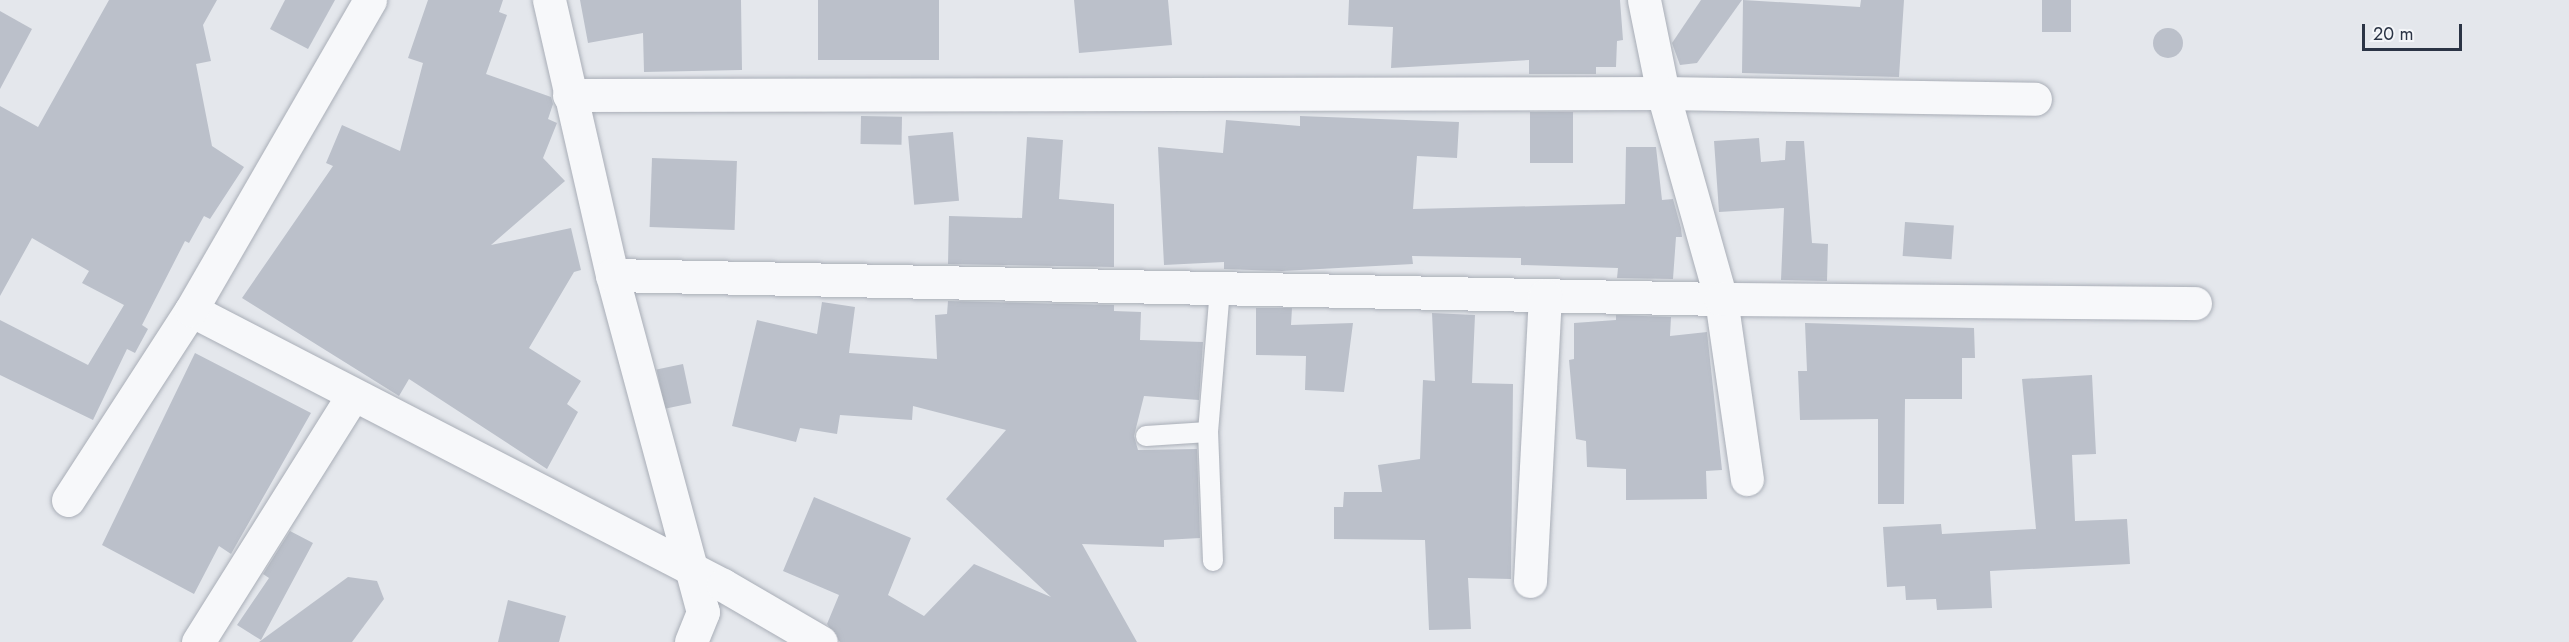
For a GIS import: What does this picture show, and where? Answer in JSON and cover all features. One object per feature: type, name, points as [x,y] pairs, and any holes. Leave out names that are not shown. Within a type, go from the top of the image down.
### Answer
[{"type":"street","points":[[68,500],[191,310],[370,0]]},
{"type":"street","points":[[549,0],[612,275],[703,612],[691,642]]},
{"type":"street","points":[[1644,0],[1662,93],[1721,299],[1747,479]]},
{"type":"street","points":[[569,95],[1662,93],[2035,99]]},
{"type":"street","points":[[612,275],[1721,299],[2195,303]]},
{"type":"street","points":[[1530,581],[1545,295]]},
{"type":"street","points":[[191,310],[691,569],[820,642]]},
{"type":"street","points":[[198,642],[353,394]]},
{"type":"lane","points":[[1213,561],[1208,432],[1220,288]]},
{"type":"lane","points":[[1146,436],[1208,432]]},
{"type":"building","points":[[109,0],[217,0],[203,25],[211,61],[196,64],[212,146],[244,167],[210,219],[204,216],[189,243],[185,241],[142,325],[148,329],[135,353],[127,349],[93,420],[0,375],[0,320],[88,365],[124,305],[82,283],[89,271],[32,238],[0,296],[0,106],[38,127]]},
{"type":"building","points":[[285,0],[335,0],[308,49],[270,29]]},
{"type":"building","points":[[428,0],[503,0],[499,12],[507,15],[486,74],[551,97],[553,104],[548,119],[557,123],[543,158],[565,181],[491,245],[571,228],[581,270],[574,272],[529,348],[581,381],[567,404],[578,412],[547,469],[409,379],[399,396],[242,298],[333,166],[326,163],[342,125],[400,151],[423,63],[408,58]]},
{"type":"building","points":[[580,0],[741,0],[742,70],[644,72],[643,33],[588,43]]},
{"type":"building","points":[[818,0],[939,0],[939,60],[818,60]]},
{"type":"building","points":[[1074,0],[1168,0],[1172,45],[1079,53]]},
{"type":"building","points":[[1349,0],[1620,0],[1623,40],[1617,41],[1616,67],[1596,67],[1596,74],[1529,74],[1529,60],[1391,68],[1393,27],[1348,25]]},
{"type":"building","points":[[1701,0],[1742,0],[1697,63],[1680,65],[1672,43]]},
{"type":"building","points":[[1743,0],[1860,7],[1861,0],[1904,0],[1899,77],[1742,73]]},
{"type":"building","points":[[2042,0],[2071,0],[2071,32],[2042,32]]},
{"type":"building","points":[[0,11],[32,29],[0,89]]},
{"type":"building","points":[[2168,28],[2179,32],[2183,43],[2179,54],[2168,58],[2157,54],[2153,43],[2157,32]]},
{"type":"building","points":[[1530,112],[1573,112],[1573,163],[1530,163]]},
{"type":"building","points":[[861,116],[902,117],[902,145],[861,144]]},
{"type":"building","points":[[1300,116],[1459,122],[1457,158],[1417,156],[1413,209],[1625,204],[1626,147],[1656,147],[1662,200],[1673,199],[1681,228],[1682,237],[1676,237],[1673,279],[1617,278],[1618,268],[1521,265],[1521,258],[1412,256],[1413,264],[1282,271],[1224,269],[1224,262],[1164,265],[1158,147],[1223,153],[1226,120],[1300,126]]},
{"type":"building","points":[[953,132],[959,201],[914,205],[908,136]]},
{"type":"building","points":[[1027,137],[1063,140],[1059,199],[1114,204],[1114,267],[948,264],[949,216],[1022,218]]},
{"type":"building","points":[[1759,138],[1761,162],[1785,160],[1786,141],[1804,141],[1812,243],[1828,244],[1827,281],[1781,280],[1784,208],[1719,212],[1714,141]]},
{"type":"building","points":[[652,158],[737,161],[735,230],[650,227]]},
{"type":"building","points":[[1905,222],[1954,225],[1952,259],[1903,256]]},
{"type":"building","points":[[948,301],[1114,305],[1114,311],[1141,312],[1140,340],[1203,342],[1199,400],[1144,396],[1134,436],[1138,450],[1197,449],[1200,538],[1164,540],[1164,547],[1082,544],[1137,642],[840,642],[827,624],[839,595],[783,571],[814,497],[911,538],[888,595],[924,616],[974,564],[1051,597],[946,499],[1006,430],[913,406],[912,420],[840,415],[837,434],[800,428],[796,442],[732,426],[757,320],[817,334],[822,302],[855,307],[849,353],[937,359],[935,315],[947,314]]},
{"type":"building","points":[[1256,308],[1292,308],[1291,325],[1353,323],[1344,392],[1305,390],[1306,356],[1256,355]]},
{"type":"building","points":[[1432,313],[1475,315],[1472,383],[1513,384],[1511,579],[1468,578],[1471,629],[1429,630],[1425,540],[1334,539],[1334,507],[1343,507],[1344,492],[1382,492],[1378,465],[1420,459],[1423,380],[1435,381]]},
{"type":"building","points":[[1616,315],[1671,317],[1670,336],[1707,332],[1722,470],[1706,471],[1707,499],[1626,500],[1626,469],[1587,467],[1586,441],[1576,439],[1569,360],[1574,359],[1574,323],[1616,320]]},
{"type":"building","points":[[1805,323],[1974,328],[1975,358],[1962,358],[1962,399],[1905,399],[1904,504],[1878,504],[1878,419],[1800,420],[1798,371],[1807,371]]},
{"type":"building","points":[[195,353],[311,413],[231,554],[219,546],[194,594],[102,545]]},
{"type":"building","points":[[683,364],[691,403],[665,409],[657,370]]},
{"type":"building","points":[[2092,375],[2096,454],[2072,455],[2075,521],[2127,519],[2130,564],[1990,571],[1992,608],[1937,610],[1936,599],[1906,600],[1905,586],[1887,587],[1883,527],[1941,524],[1942,534],[2036,529],[2022,379]]},
{"type":"building","points":[[290,531],[313,543],[261,640],[237,625],[269,578],[263,574]]},
{"type":"building","points":[[348,577],[377,581],[384,599],[352,642],[259,642]]},
{"type":"building","points":[[508,600],[566,616],[559,642],[498,642]]}]
